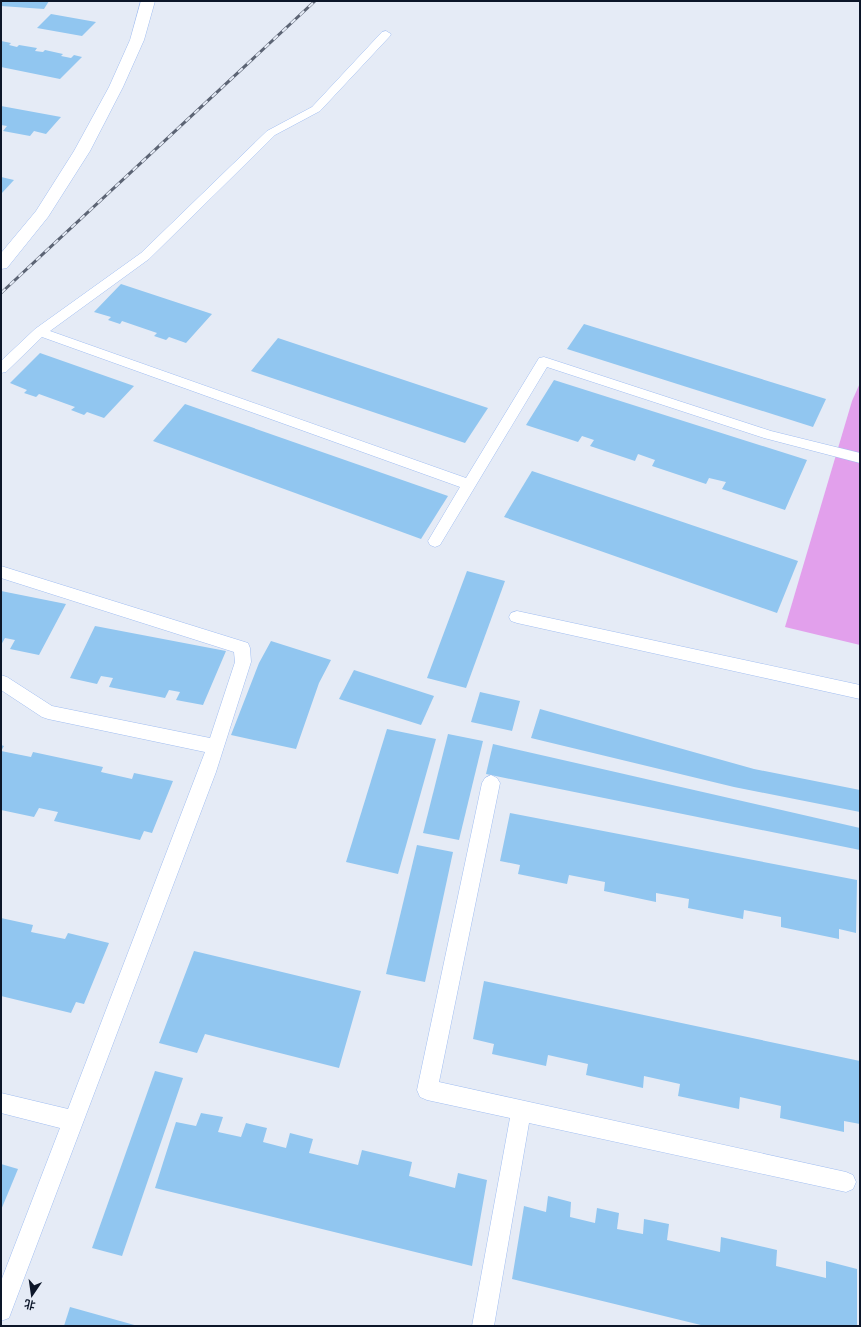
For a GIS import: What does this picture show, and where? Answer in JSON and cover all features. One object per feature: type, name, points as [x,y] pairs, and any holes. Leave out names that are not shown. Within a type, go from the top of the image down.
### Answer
[{"type":"street","points":[[1,264],[42,214],[82,151],[116,87],[137,40],[148,1]]},
{"type":"lane","points":[[1,369],[40,332],[145,256],[271,133],[316,109],[386,34]]},
{"type":"lane","points":[[40,332],[469,485]]},
{"type":"lane","points":[[435,541],[544,361],[769,435],[860,458]]},
{"type":"lane","points":[[1,572],[242,648],[243,662],[207,772],[1,1310]]},
{"type":"lane","points":[[517,618],[860,692]]},
{"type":"lane","points":[[1,682],[48,712],[216,747]]},
{"type":"lane","points":[[491,783],[427,1090],[846,1182]]},
{"type":"lane","points":[[1,1103],[73,1121]]},
{"type":"lane","points":[[483,1326],[521,1111]]},
{"type":"shaded area","points":[[860,383],[860,645],[785,627],[852,401]]},
{"type":"building","points":[[1,1],[49,1],[44,9],[1,6]]},
{"type":"building","points":[[51,14],[96,22],[82,36],[37,28]]},
{"type":"building","points":[[1,41],[11,43],[9,45],[17,47],[19,45],[37,48],[35,51],[43,52],[45,50],[63,54],[61,56],[71,58],[74,55],[82,57],[60,79],[1,67]]},
{"type":"building","points":[[1,106],[61,117],[46,134],[34,131],[30,136],[3,131],[7,126],[1,125]]},
{"type":"building","points":[[1,177],[14,180],[1,194]]},
{"type":"building","points":[[121,284],[212,314],[186,343],[169,337],[166,340],[154,336],[157,333],[122,321],[120,324],[108,320],[111,317],[94,312]]},
{"type":"building","points":[[584,324],[826,399],[813,427],[567,349]]},
{"type":"building","points":[[278,338],[488,408],[465,443],[251,371]]},
{"type":"building","points":[[40,353],[134,386],[104,418],[87,412],[84,415],[71,410],[75,407],[39,394],[36,397],[24,393],[27,390],[10,383]]},
{"type":"building","points":[[554,380],[807,460],[785,510],[722,489],[726,482],[709,478],[706,484],[652,466],[655,460],[638,454],[635,461],[590,446],[594,440],[582,436],[578,442],[526,425]]},
{"type":"building","points":[[185,404],[448,496],[421,539],[153,441]]},
{"type":"building","points":[[532,471],[798,561],[777,613],[504,517]]},
{"type":"building","points":[[467,571],[505,581],[466,688],[427,678]]},
{"type":"building","points":[[1,591],[66,604],[39,655],[10,649],[15,640],[5,638],[1,645]]},
{"type":"building","points":[[95,626],[226,651],[203,705],[176,700],[180,692],[169,690],[165,698],[109,687],[113,678],[101,676],[97,684],[70,678]]},
{"type":"building","points":[[271,641],[331,660],[319,683],[296,749],[231,735],[259,663]]},
{"type":"building","points":[[354,670],[434,696],[421,725],[339,699]]},
{"type":"building","points":[[480,692],[520,701],[512,731],[471,722]]},
{"type":"building","points":[[540,709],[754,769],[860,790],[860,812],[734,787],[531,738]]},
{"type":"building","points":[[387,729],[436,739],[398,874],[346,862]]},
{"type":"building","points":[[448,734],[483,741],[459,840],[423,833]]},
{"type":"building","points":[[493,744],[860,828],[860,850],[486,774]]},
{"type":"building","points":[[1,751],[31,757],[33,752],[103,767],[101,772],[132,779],[134,773],[173,781],[152,833],[144,831],[140,840],[54,821],[58,812],[39,808],[34,817],[1,810]]},
{"type":"building","points":[[510,813],[857,880],[856,933],[839,929],[839,939],[781,927],[781,917],[744,910],[743,919],[688,908],[689,899],[656,893],[656,902],[604,891],[605,882],[569,875],[567,884],[518,874],[520,865],[500,861]]},
{"type":"building","points":[[417,845],[453,852],[425,982],[386,974]]},
{"type":"building","points":[[1,918],[33,925],[31,932],[65,939],[68,933],[109,943],[84,1004],[76,1002],[71,1013],[1,996]]},
{"type":"building","points":[[194,951],[361,991],[339,1068],[205,1034],[197,1053],[159,1043]]},
{"type":"building","points":[[484,981],[860,1061],[860,1124],[844,1121],[844,1132],[780,1118],[781,1106],[740,1097],[739,1109],[678,1096],[680,1084],[644,1076],[643,1088],[586,1075],[588,1064],[548,1055],[546,1066],[492,1054],[494,1044],[473,1039]]},
{"type":"building","points":[[155,1071],[183,1078],[122,1256],[92,1248]]},
{"type":"building","points":[[201,1113],[223,1117],[218,1132],[241,1137],[246,1123],[267,1128],[263,1142],[286,1148],[290,1133],[313,1139],[309,1153],[358,1165],[362,1150],[412,1162],[409,1176],[455,1188],[458,1173],[487,1180],[472,1266],[155,1188],[176,1122],[196,1126]]},
{"type":"building","points":[[1,1164],[18,1169],[1,1210]]},
{"type":"building","points":[[548,1196],[571,1202],[570,1217],[595,1223],[597,1208],[619,1213],[617,1229],[643,1234],[644,1219],[669,1224],[667,1240],[720,1252],[721,1237],[777,1250],[776,1266],[826,1278],[826,1261],[857,1269],[857,1326],[705,1326],[512,1279],[524,1206],[546,1212]]},
{"type":"building","points":[[70,1307],[138,1326],[64,1326]]},
{"type":"railway","points":[[1,293],[315,1]]}]
